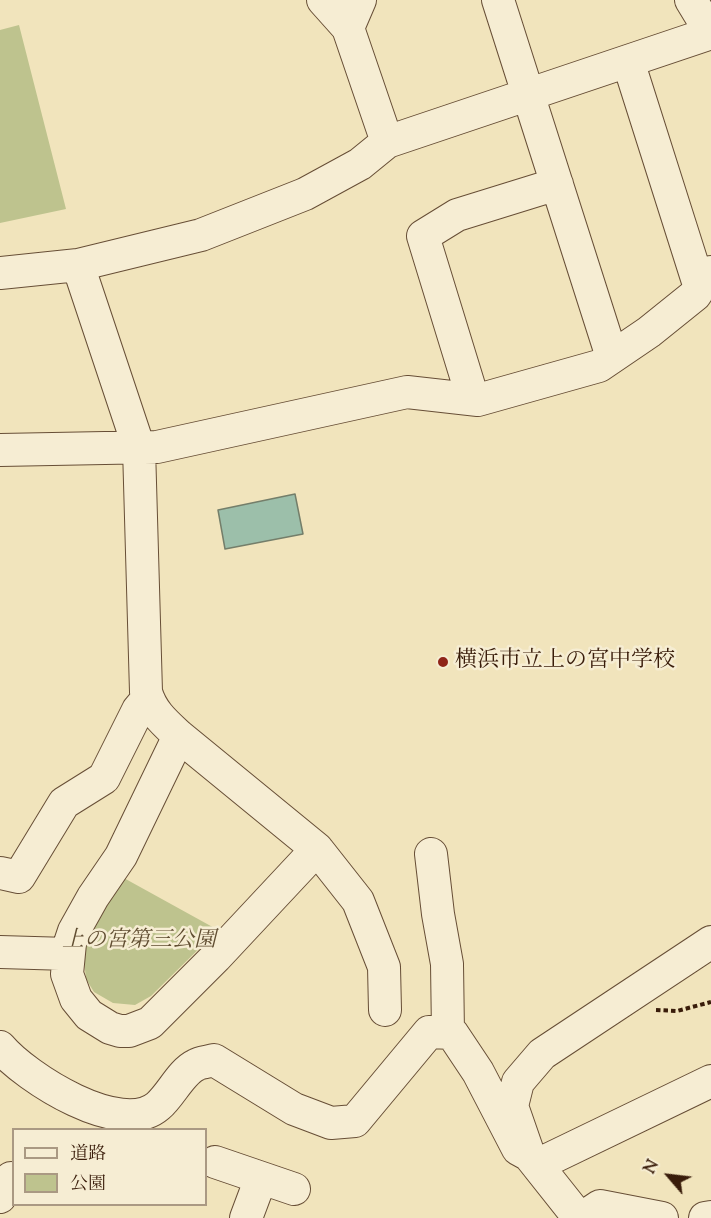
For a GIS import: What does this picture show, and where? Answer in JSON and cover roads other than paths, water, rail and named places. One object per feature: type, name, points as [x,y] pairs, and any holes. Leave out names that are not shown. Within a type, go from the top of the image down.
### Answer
[{"type":"street","points":[[323,0],[354,14],[387,142]]},
{"type":"street","points":[[498,0],[612,357]]},
{"type":"street","points":[[0,273],[78,265],[201,235],[305,194],[360,164],[387,142],[711,33],[691,0]]},
{"type":"street","points":[[0,450],[157,447],[407,392],[478,400],[599,366],[649,332],[695,295],[705,280],[628,61]]},
{"type":"street","points":[[473,399],[423,236],[457,215],[557,184]]},
{"type":"street","points":[[78,265],[139,448],[148,699],[158,717],[179,736],[317,849],[358,901],[384,967],[386,1010]]},
{"type":"street","points":[[0,873],[19,877],[64,804],[104,778],[138,710],[148,699]]},
{"type":"street","points":[[179,736],[121,856],[93,897],[74,931],[68,954],[67,974],[76,999],[95,1020],[120,1031],[136,1029],[150,1023],[317,849]]},
{"type":"street","points":[[431,854],[447,964],[448,1033]]},
{"type":"street","points":[[533,1160],[512,1106],[518,1082],[542,1054],[711,942]]},
{"type":"street","points":[[0,952],[68,954]]},
{"type":"street","points":[[0,1047],[36,1079],[89,1106],[125,1116],[144,1114],[158,1106],[195,1065],[214,1060],[294,1108],[331,1123],[355,1121],[429,1032],[452,1033],[478,1072],[518,1149],[533,1160],[581,1218],[600,1206],[663,1218]]},
{"type":"street","points":[[533,1160],[711,1081]]},
{"type":"street","points":[[215,1162],[294,1189]]},
{"type":"street","points":[[246,1218],[261,1178]]},
{"type":"street","points":[[705,1218],[711,1217]]},
{"type":"place","name":"横浜市立上の宮中学校","points":[[443,662]]},
{"type":"park label","name":"上の宮第三公園","points":[[139,942]]}]
